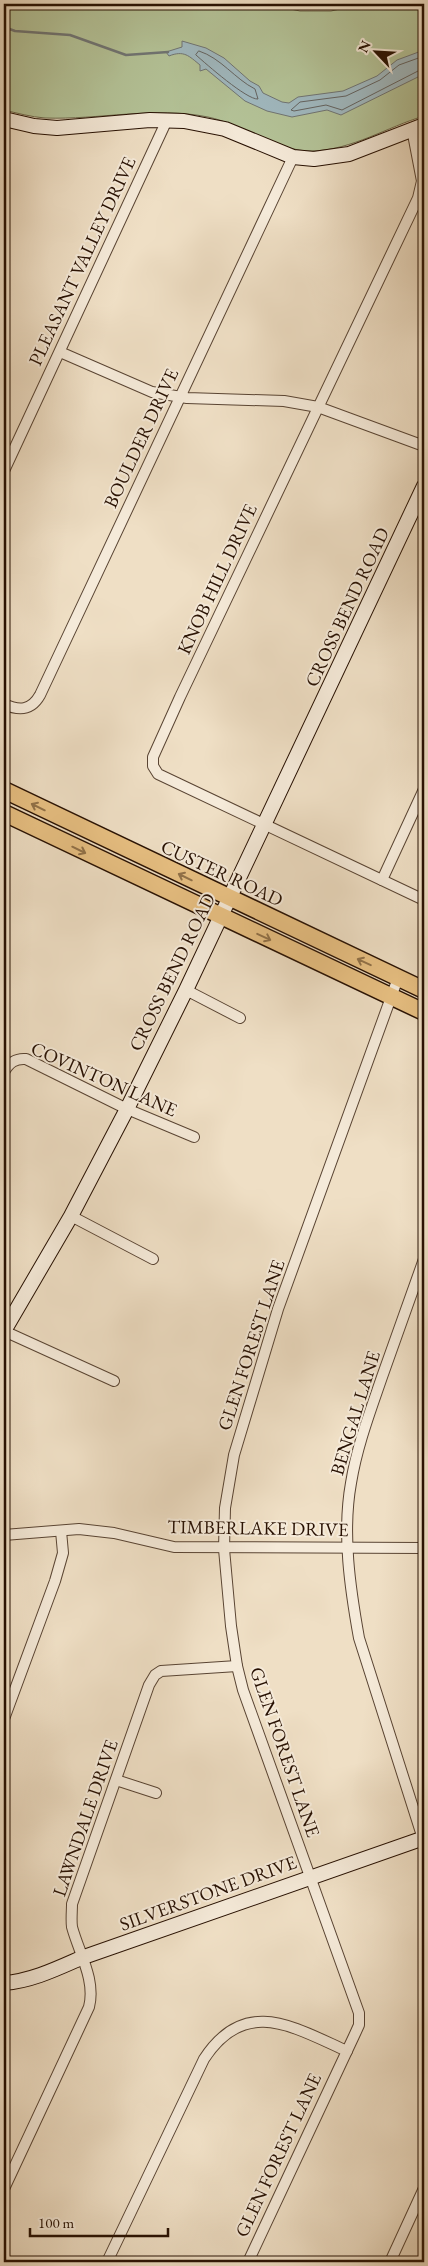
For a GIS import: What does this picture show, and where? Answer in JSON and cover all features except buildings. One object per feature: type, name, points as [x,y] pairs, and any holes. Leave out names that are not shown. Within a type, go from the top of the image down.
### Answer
[{"type":"main road","name":"CUSTER ROAD","points":[[4,790],[424,990]]},
{"type":"main road","name":"CUSTER ROAD","points":[[4,813],[424,1012]]},
{"type":"street","points":[[4,119],[34,126],[57,128],[167,120],[192,122],[225,129],[293,157],[314,159],[349,154],[418,127]]},
{"type":"street","name":"PLEASANT VALLEY DRIVE","points":[[4,471],[167,120]]},
{"type":"street","name":"KNOB HILL DRIVE","points":[[418,127],[422,181],[418,198],[153,758],[152,766],[158,774],[424,900]]},
{"type":"street","name":"BOULDER DRIVE","points":[[4,704],[13,708],[25,709],[34,704],[40,695],[293,157]]},
{"type":"street","points":[[60,352],[152,392],[179,397],[284,401],[318,407],[424,446]]},
{"type":"street","name":"CROSS BEND ROAD","points":[[4,1331],[71,1216],[127,1109],[186,990],[424,486]]},
{"type":"street","points":[[382,880],[424,789]]},
{"type":"street","name":"GLEN FOREST LANE","points":[[248,2262],[359,2025],[359,2013],[247,1704],[237,1666],[226,1580],[224,1548],[227,1492],[244,1418],[278,1309],[398,978]]},
{"type":"street","points":[[186,990],[240,1018]]},
{"type":"street","name":"COVINTON LANE","points":[[4,1072],[9,1063],[19,1059],[26,1060],[127,1109],[194,1137]]},
{"type":"street","points":[[71,1216],[153,1259]]},
{"type":"street","name":"BENGAL LANE","points":[[424,1258],[366,1421],[356,1455],[347,1516],[354,1612],[360,1638],[424,1840]]},
{"type":"street","points":[[4,1331],[114,1382]]},
{"type":"street","name":"TIMBERLAKE DRIVE","points":[[4,1535],[96,1530],[174,1547],[424,1548]]},
{"type":"street","points":[[4,1720],[8,1695],[55,1581],[63,1553],[61,1531]]},
{"type":"street","name":"LAWNDALE DRIVE","points":[[4,2189],[92,1996],[89,1977],[81,1958],[72,1924],[72,1904],[149,1685],[155,1674],[168,1669],[237,1666]]},
{"type":"street","points":[[116,1780],[156,1793]]},
{"type":"street","name":"SILVERSTONE DRIVE","points":[[4,1982],[18,1982],[35,1977],[81,1958],[309,1877],[424,1840]]},
{"type":"street","points":[[107,2262],[204,2059],[220,2037],[233,2028],[264,2021],[293,2028],[347,2050]]},
{"type":"street","points":[[390,2262],[424,2188]]},
{"type":"green space","points":[[4,4],[267,4],[300,11],[331,11],[362,4],[424,4],[424,116],[341,147],[312,151],[287,147],[234,125],[208,117],[188,114],[147,113],[45,118],[4,110]]},
{"type":"water","points":[[182,41],[206,48],[224,58],[250,81],[259,86],[263,93],[282,102],[289,103],[298,97],[343,91],[377,76],[397,60],[424,50],[424,74],[341,115],[327,110],[292,117],[267,111],[245,101],[206,69],[200,71],[200,65],[186,55],[174,54],[169,56],[166,52],[182,47]]},
{"type":"waterway","points":[[4,27],[15,31],[70,35],[126,55],[168,52]]}]
